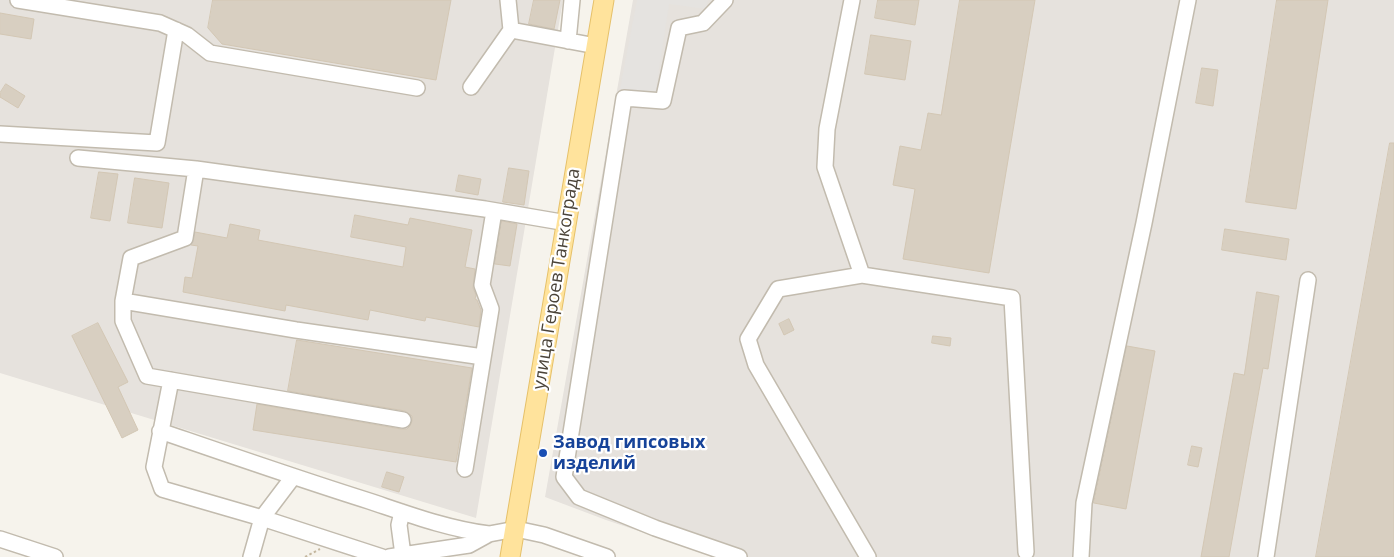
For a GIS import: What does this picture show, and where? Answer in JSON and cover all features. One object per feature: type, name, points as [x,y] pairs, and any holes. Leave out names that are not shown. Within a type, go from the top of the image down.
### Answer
[{"type":"main road","name":"улица Героев Танкограда","points":[[510,557],[604,0]]},
{"type":"street","points":[[18,0],[160,23],[187,35],[210,53],[417,88]]},
{"type":"street","points":[[471,87],[511,30],[508,0]]},
{"type":"street","points":[[568,41],[572,0]]},
{"type":"street","points":[[725,0],[703,23],[679,28],[663,101],[624,98],[564,476],[579,497],[655,528],[739,557]]},
{"type":"street","points":[[852,0],[827,129],[825,167],[862,275]]},
{"type":"street","points":[[1081,557],[1084,503],[1144,223],[1188,0]]},
{"type":"street","points":[[0,134],[157,142],[176,30]]},
{"type":"street","points":[[511,30],[596,46]]},
{"type":"street","points":[[78,158],[196,169],[567,223]]},
{"type":"street","points":[[196,169],[185,238],[131,258],[123,301],[123,321],[147,376],[403,420]]},
{"type":"street","points":[[465,469],[491,309],[482,285],[494,211]]},
{"type":"street","points":[[868,557],[756,365],[748,339],[778,289],[862,275],[1012,298],[1026,552]]},
{"type":"street","points":[[1266,557],[1308,280]]},
{"type":"street","points":[[123,301],[296,330],[483,357]]},
{"type":"street","points":[[171,380],[154,467],[162,489],[262,518],[382,557]]},
{"type":"street","points":[[160,431],[294,477],[465,531],[489,534],[516,529],[544,535],[607,557]]},
{"type":"street","points":[[251,557],[262,518],[294,477]]},
{"type":"street","points":[[402,512],[396,556],[469,545],[489,534]]},
{"type":"street","points":[[0,539],[55,557]]},
{"type":"shaded area","points":[[0,0],[563,0],[476,518],[0,373]]},
{"type":"shaded area","points":[[633,0],[1394,0],[1394,557],[716,557],[606,520],[545,497]]},
{"type":"shaded area","points":[[637,0],[708,0],[706,9],[669,4],[655,95],[620,89]]},
{"type":"building","points":[[213,0],[451,0],[436,80],[222,44],[208,28]]},
{"type":"building","points":[[534,0],[560,0],[554,29],[529,24]]},
{"type":"building","points":[[878,0],[919,0],[915,25],[875,18]]},
{"type":"building","points":[[960,0],[1035,0],[989,273],[903,259],[915,189],[893,185],[900,146],[921,150],[928,113],[941,115]]},
{"type":"building","points":[[1277,0],[1328,0],[1296,209],[1246,202]]},
{"type":"building","points":[[0,13],[34,19],[31,39],[0,34]]},
{"type":"building","points":[[871,35],[911,41],[905,80],[865,74]]},
{"type":"building","points":[[1202,68],[1218,70],[1213,106],[1196,103]]},
{"type":"building","points":[[6,84],[25,96],[18,108],[0,97],[0,93]]},
{"type":"building","points":[[1390,143],[1394,143],[1394,557],[1316,557]]},
{"type":"building","points":[[509,168],[529,171],[524,205],[503,202]]},
{"type":"building","points":[[99,172],[118,174],[110,221],[91,218]]},
{"type":"building","points":[[459,175],[481,179],[478,195],[456,191]]},
{"type":"building","points":[[135,178],[169,183],[162,228],[128,223]]},
{"type":"building","points":[[355,215],[408,225],[410,218],[472,230],[465,267],[475,269],[473,288],[476,295],[475,299],[481,310],[479,327],[426,317],[425,321],[370,310],[368,320],[286,305],[285,311],[183,292],[185,277],[192,278],[198,246],[191,245],[195,232],[227,238],[230,224],[260,230],[258,240],[403,267],[406,247],[351,237]]},
{"type":"building","points":[[502,221],[517,224],[510,266],[495,264]]},
{"type":"building","points":[[1225,229],[1289,239],[1286,260],[1222,250]]},
{"type":"building","points":[[1257,292],[1279,296],[1268,369],[1263,368],[1229,557],[1201,557],[1234,373],[1244,375]]},
{"type":"building","points":[[789,319],[794,330],[784,335],[779,324]]},
{"type":"building","points":[[98,323],[128,382],[118,387],[138,430],[122,438],[72,336]]},
{"type":"building","points":[[933,336],[951,338],[950,346],[932,343]]},
{"type":"building","points":[[297,340],[472,368],[456,462],[253,430],[257,404],[401,429],[407,429],[410,426],[412,416],[405,411],[288,391]]},
{"type":"building","points":[[1127,346],[1155,351],[1126,509],[1094,503]]},
{"type":"building","points":[[1192,446],[1202,448],[1198,467],[1188,465]]},
{"type":"building","points":[[387,472],[404,477],[399,492],[382,487]]},
{"type":"place","name":"Завод гипсовых изделий","points":[[543,453]]}]
